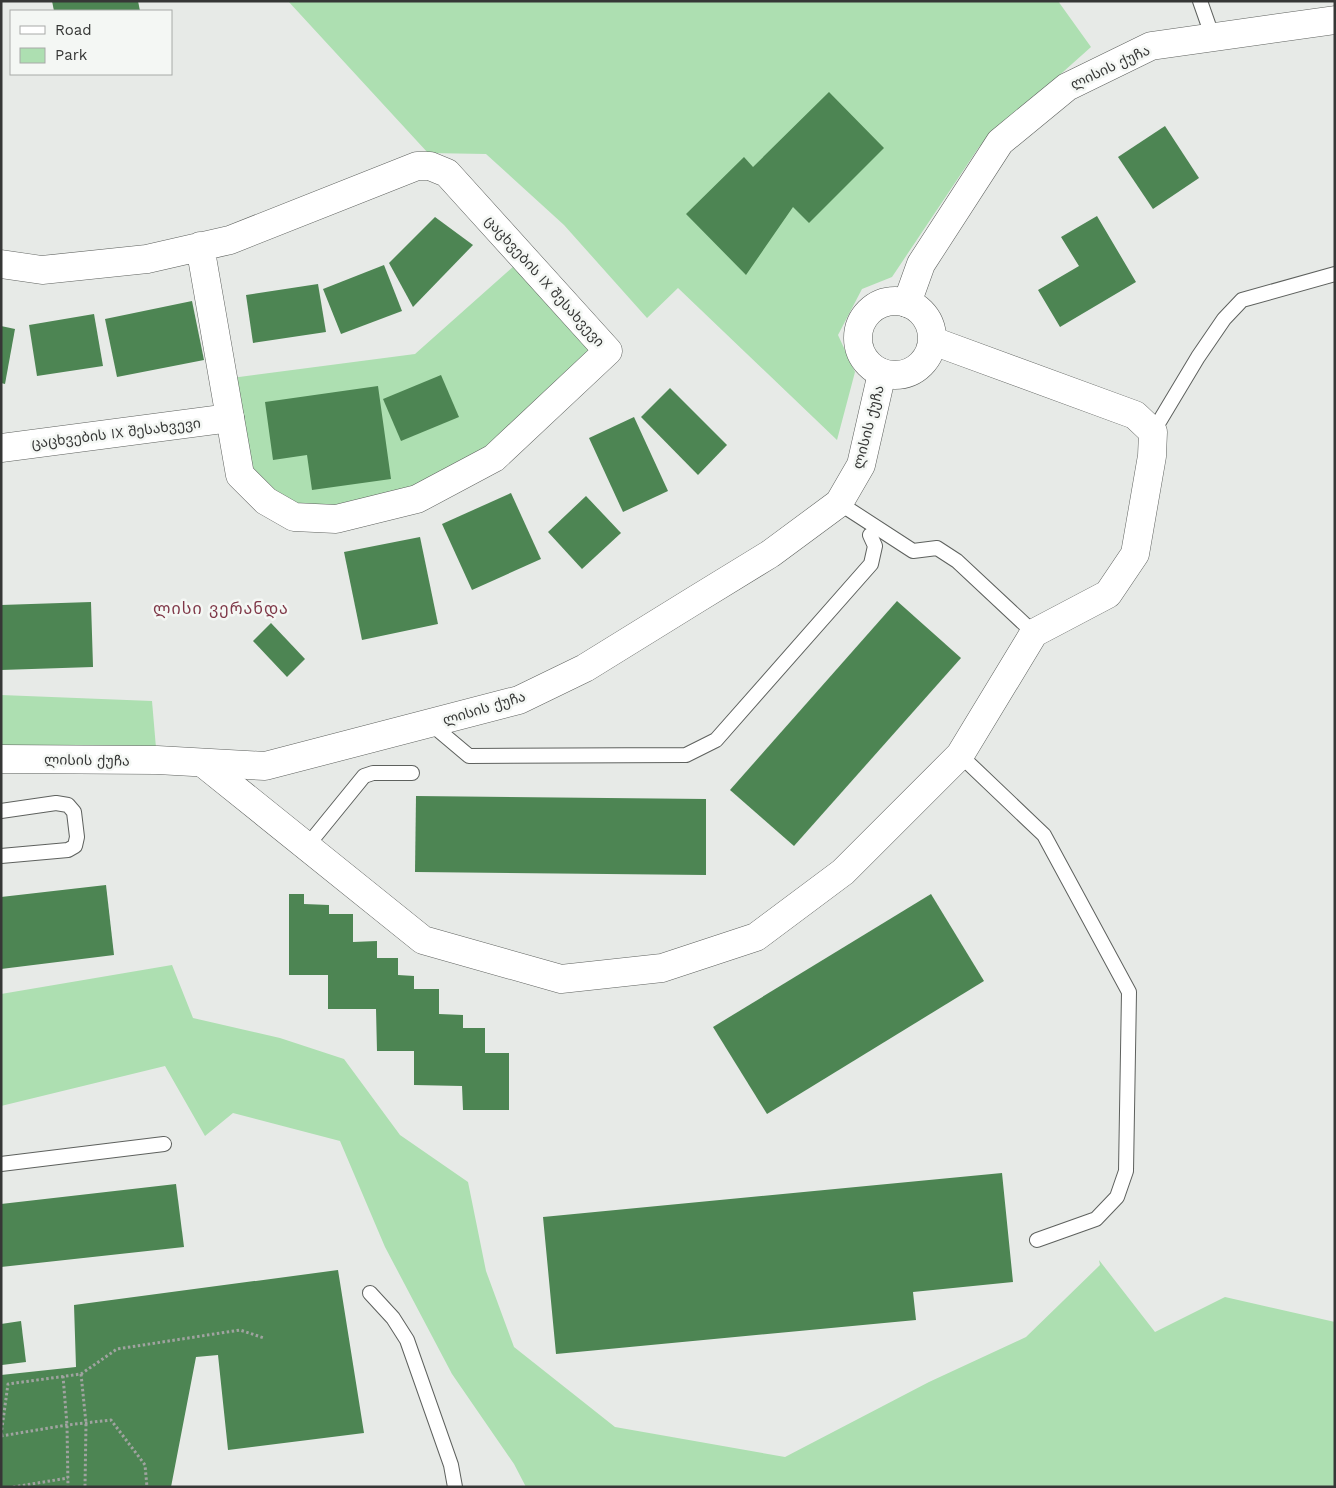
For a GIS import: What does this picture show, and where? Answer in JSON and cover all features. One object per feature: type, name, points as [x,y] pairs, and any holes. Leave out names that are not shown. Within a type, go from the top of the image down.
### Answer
[{"type":"street","name":"ლისის ქუჩა","points":[[906,303],[921,264],[1000,142],[1068,87],[1151,46],[1335,20]]},
{"type":"street","name":"ცაცხვების IX შესახვევი","points":[[1,264],[42,270],[147,259],[200,246],[230,240],[417,166],[430,166],[447,173],[608,351],[494,458],[417,499],[336,519],[294,517],[266,501],[240,475],[200,246]]},
{"type":"street","points":[[896,301],[914,306],[926,317],[930,325],[932,341],[929,354],[921,366],[909,373],[896,376],[882,373],[873,368],[866,361],[858,342],[862,321],[868,313],[876,306],[896,301]]},
{"type":"street","points":[[202,763],[423,940],[561,979],[662,968],[756,937],[843,872],[960,755],[1034,633],[1108,594],[1135,554],[1152,456],[1153,432],[1135,415],[932,341]]},
{"type":"street","name":"ლისის ქუჩა","points":[[1,759],[157,760],[265,766],[519,700],[585,668],[770,554],[839,503],[860,465],[882,373]]},
{"type":"street","name":"ცაცხვების IX შესახვევი","points":[[1,448],[230,418]]},
{"type":"lane","points":[[1200,1],[1213,38]]},
{"type":"lane","points":[[1153,432],[1198,357],[1224,319],[1242,300],[1335,274]]},
{"type":"lane","points":[[839,503],[913,551],[937,548],[957,561],[1034,633]]},
{"type":"lane","points":[[431,724],[469,756],[686,755],[716,740],[871,564],[875,546],[870,535]]},
{"type":"lane","points":[[960,755],[1044,835],[1128,992],[1126,1171],[1117,1197],[1096,1219],[1037,1240]]},
{"type":"lane","points":[[307,846],[364,776],[373,773],[412,773]]},
{"type":"lane","points":[[1,812],[56,803],[68,805],[74,812],[77,837],[75,846],[68,850],[1,856]]},
{"type":"lane","points":[[1,1164],[164,1144]]},
{"type":"lane","points":[[370,1293],[393,1318],[408,1340],[451,1465],[455,1487]]},
{"type":"path","points":[[147,1487],[144,1465],[111,1420],[67,1424],[1,1436],[8,1384],[81,1374],[118,1350],[240,1330],[264,1338]]},
{"type":"path","points":[[81,1374],[86,1423],[85,1487]]},
{"type":"path","points":[[63,1376],[67,1424],[68,1487]]},
{"type":"path","points":[[14,1487],[68,1478]]},
{"type":"green space","points":[[288,1],[1058,1],[1091,47],[979,147],[892,277],[862,289],[838,335],[855,372],[837,440],[678,288],[647,318],[564,225],[486,154],[428,153]]},
{"type":"green space","points":[[523,258],[608,351],[494,458],[417,499],[294,517],[240,475],[224,379],[415,354]]},
{"type":"green space","points":[[1,695],[152,701],[156,748],[1,746]]},
{"type":"green space","points":[[172,965],[193,1018],[280,1038],[344,1059],[400,1135],[468,1182],[486,1271],[514,1347],[615,1427],[785,1457],[929,1382],[1026,1337],[1100,1265],[1099,1260],[1155,1332],[1225,1297],[1335,1322],[1335,1487],[526,1487],[514,1464],[452,1374],[385,1247],[340,1141],[233,1113],[205,1136],[165,1066],[1,1106],[1,994]]},
{"type":"building","points":[[52,1],[138,1],[140,10],[54,10]]},
{"type":"building","points":[[829,92],[884,148],[809,223],[793,207],[746,275],[686,214],[744,157],[753,167]]},
{"type":"building","points":[[1165,126],[1199,178],[1153,209],[1118,157]]},
{"type":"building","points":[[1097,216],[1136,282],[1060,327],[1038,290],[1079,266],[1061,237]]},
{"type":"building","points":[[435,217],[473,245],[413,307],[389,263]]},
{"type":"building","points":[[384,265],[402,311],[341,334],[323,289]]},
{"type":"building","points":[[318,284],[326,332],[253,343],[246,295]]},
{"type":"building","points":[[192,301],[204,360],[117,377],[105,319]]},
{"type":"building","points":[[94,314],[103,366],[37,376],[29,325]]},
{"type":"building","points":[[1,326],[15,329],[5,384],[1,383]]},
{"type":"building","points":[[441,375],[459,417],[401,441],[383,399]]},
{"type":"building","points":[[378,386],[391,479],[312,490],[307,455],[273,460],[265,402]]},
{"type":"building","points":[[670,388],[727,445],[698,475],[641,417]]},
{"type":"building","points":[[634,417],[668,491],[623,512],[589,438]]},
{"type":"building","points":[[511,493],[541,559],[472,590],[442,524]]},
{"type":"building","points":[[586,496],[621,533],[582,569],[548,532]]},
{"type":"building","points":[[420,537],[438,624],[362,640],[344,552]]},
{"type":"building","points":[[897,601],[961,658],[794,846],[730,790]]},
{"type":"building","points":[[91,602],[93,667],[1,670],[1,605]]},
{"type":"building","points":[[271,623],[305,659],[287,677],[253,641]]},
{"type":"building","points":[[416,796],[706,799],[706,875],[415,872]]},
{"type":"building","points":[[106,885],[114,955],[1,969],[1,897]]},
{"type":"building","points":[[289,894],[304,894],[304,904],[329,905],[329,914],[353,914],[353,942],[377,941],[377,958],[398,958],[398,975],[414,976],[414,989],[439,989],[439,1014],[463,1015],[463,1028],[485,1028],[485,1053],[509,1053],[509,1110],[463,1110],[462,1086],[414,1085],[414,1051],[377,1051],[376,1009],[328,1009],[328,975],[289,975]]},
{"type":"building","points":[[931,894],[984,981],[767,1114],[713,1027]]},
{"type":"building","points":[[1002,1173],[1013,1282],[913,1292],[916,1320],[556,1354],[543,1217]]},
{"type":"building","points":[[176,1184],[184,1247],[1,1267],[1,1204]]},
{"type":"building","points":[[338,1270],[364,1433],[228,1450],[218,1355],[196,1357],[171,1487],[1,1487],[1,1375],[76,1367],[74,1305]]},
{"type":"building","points":[[21,1321],[26,1362],[2,1365],[1,1324]]},
{"type":"district","name":"ლისი ვერანდა","points":[[221,608]]}]
